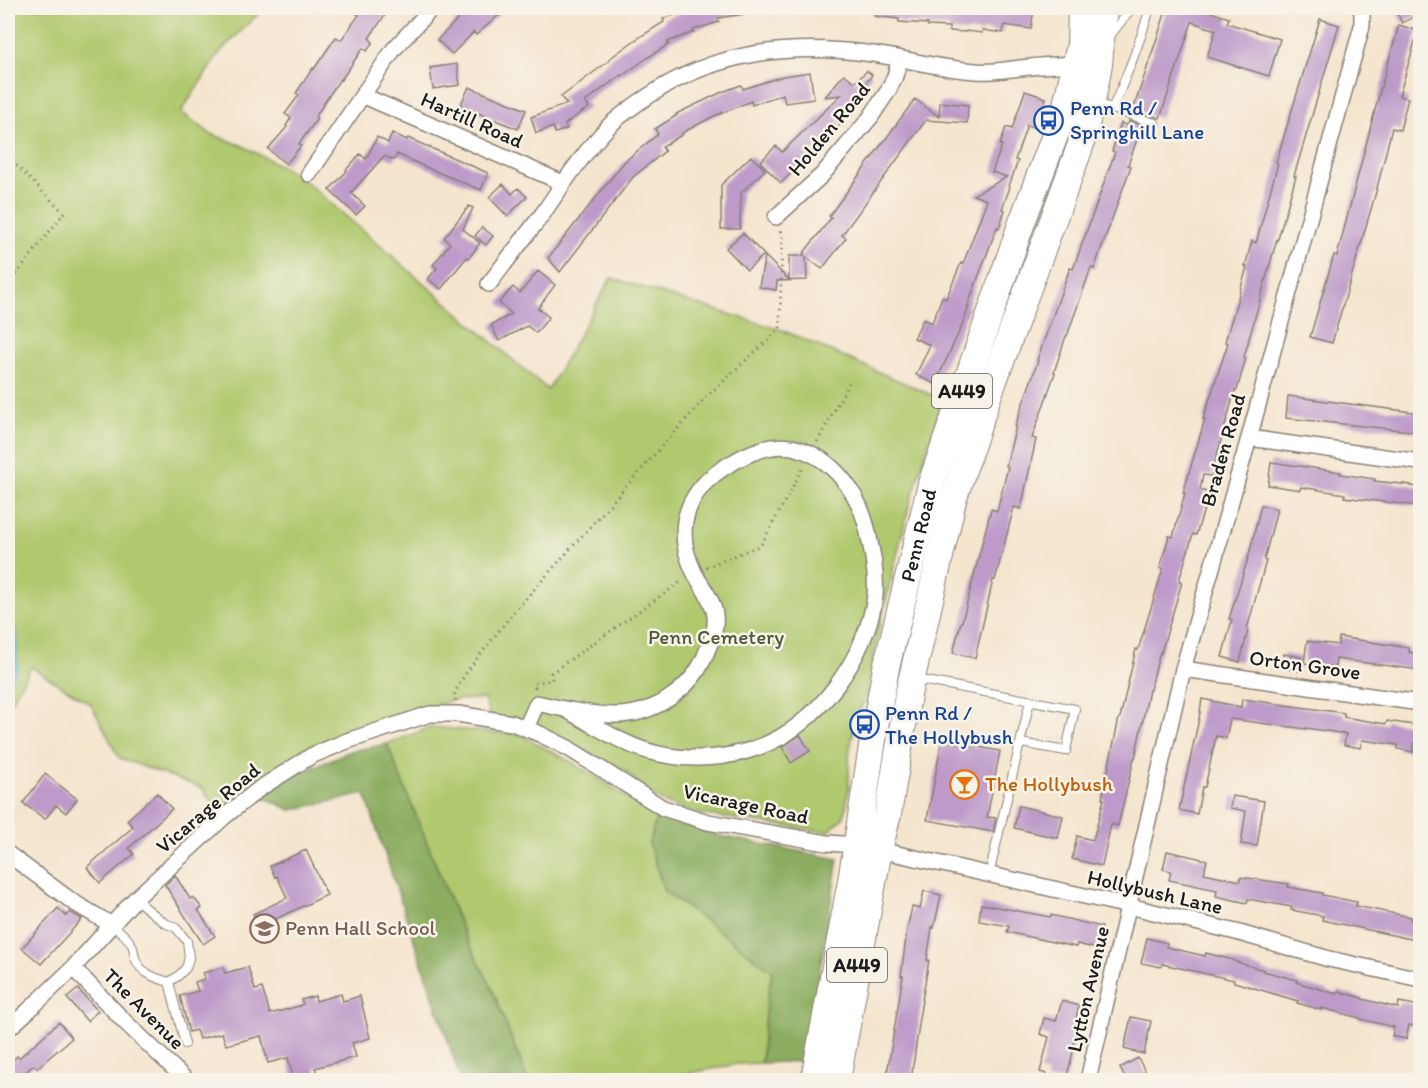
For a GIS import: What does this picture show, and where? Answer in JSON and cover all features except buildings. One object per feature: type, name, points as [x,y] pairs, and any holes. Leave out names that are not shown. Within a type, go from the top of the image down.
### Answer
[{"type":"highway","name":"Penn Road","points":[[837,1080],[868,848],[875,727],[886,668],[931,484],[1022,222],[1065,110],[1080,45],[1081,8]]},
{"type":"highway","name":"Penn Road","points":[[814,1080],[868,848],[888,814],[912,678],[953,500],[986,402],[1080,147],[1102,105],[1101,49],[1104,8]]},
{"type":"street","points":[[309,174],[394,49],[432,8]]},
{"type":"street","name":"Braden Road","points":[[1129,906],[1183,669],[1362,26],[1360,8]]},
{"type":"street","points":[[489,284],[563,183],[611,125],[658,90],[684,75],[714,63],[768,51],[842,51],[900,58],[979,72],[1076,64]]},
{"type":"street","name":"Holden Road","points":[[776,217],[822,175],[870,118],[888,91],[900,58]]},
{"type":"street","name":"Hartill Road","points":[[364,96],[563,183]]},
{"type":"street","points":[[1249,438],[1420,462]]},
{"type":"street","points":[[526,728],[537,703],[568,711],[618,715],[636,712],[669,698],[694,677],[708,647],[716,617],[713,605],[694,572],[687,554],[684,531],[686,512],[696,493],[724,467],[745,455],[767,447],[796,448],[822,460],[848,485],[858,500],[865,519],[875,568],[875,596],[868,627],[853,662],[840,681],[806,718],[787,733],[762,746],[741,753],[711,758],[659,754],[632,747],[568,711]]},
{"type":"street","name":"Orton Grove","points":[[1183,669],[1420,703]]},
{"type":"street","name":"Vicarage Road","points":[[8,1029],[72,969],[135,900],[224,817],[259,789],[311,756],[347,741],[430,714],[458,714],[512,723],[526,728],[568,748],[663,808],[708,822],[868,848]]},
{"type":"street","name":"Hollybush Lane","points":[[868,848],[1129,906],[1236,932],[1329,959],[1420,979]]},
{"type":"street","points":[[8,855],[73,903],[112,925]]},
{"type":"street","name":"Lytton Avenue","points":[[1088,1080],[1129,906]]},
{"type":"street","name":"The Avenue","points":[[72,969],[186,1080]]},
{"type":"lane","points":[[1101,49],[1132,8]]},
{"type":"lane","points":[[1150,8],[1133,60],[1102,105],[1155,123]]},
{"type":"lane","points":[[912,678],[1075,709],[1066,751],[1021,743]]},
{"type":"lane","points":[[989,875],[1030,700]]},
{"type":"lane","points":[[135,900],[165,923],[176,928],[187,941],[189,958],[186,968],[169,982]]},
{"type":"lane","points":[[112,925],[133,945],[140,967],[150,976],[169,982]]},
{"type":"lane","points":[[169,982],[185,1044]]},
{"type":"path","points":[[8,157],[64,213],[8,285]]},
{"type":"path","points":[[458,714],[455,694],[458,686],[513,613],[706,397],[780,329],[782,236],[776,217]]},
{"type":"green space","name":"Penn Cemetery","points":[[8,8],[264,8],[220,52],[181,112],[211,134],[243,146],[298,175],[548,390],[611,278],[782,330],[943,400],[909,506],[880,624],[867,692],[854,727],[849,754],[849,788],[844,817],[828,832],[699,814],[665,803],[640,786],[628,773],[580,748],[489,714],[484,699],[453,700],[344,733],[304,750],[219,812],[202,788],[119,758],[91,704],[31,667],[8,707]]},
{"type":"green space","points":[[432,727],[521,735],[573,763],[657,816],[649,843],[664,891],[772,971],[765,1014],[761,1063],[737,1064],[654,1080],[527,1080],[491,986],[463,932],[387,744]]},
{"type":"green space","points":[[387,744],[463,932],[491,986],[527,1080],[461,1080],[365,794],[291,810],[261,796],[285,779],[351,751]]},
{"type":"green space","points":[[657,816],[720,836],[838,859],[805,1061],[761,1063],[765,1014],[772,971],[664,891],[649,843]]},
{"type":"waterway","points":[[8,626],[15,631],[16,666],[8,683]]},
{"type":"place","name":"Penn Rd / Springhill Lane","points":[[1049,120]]},
{"type":"place","name":"Penn Rd / The Hollybush","points":[[864,725]]},
{"type":"place","name":"The Hollybush","points":[[964,784]]},
{"type":"place","name":"Penn Hall School","points":[[264,928]]}]
